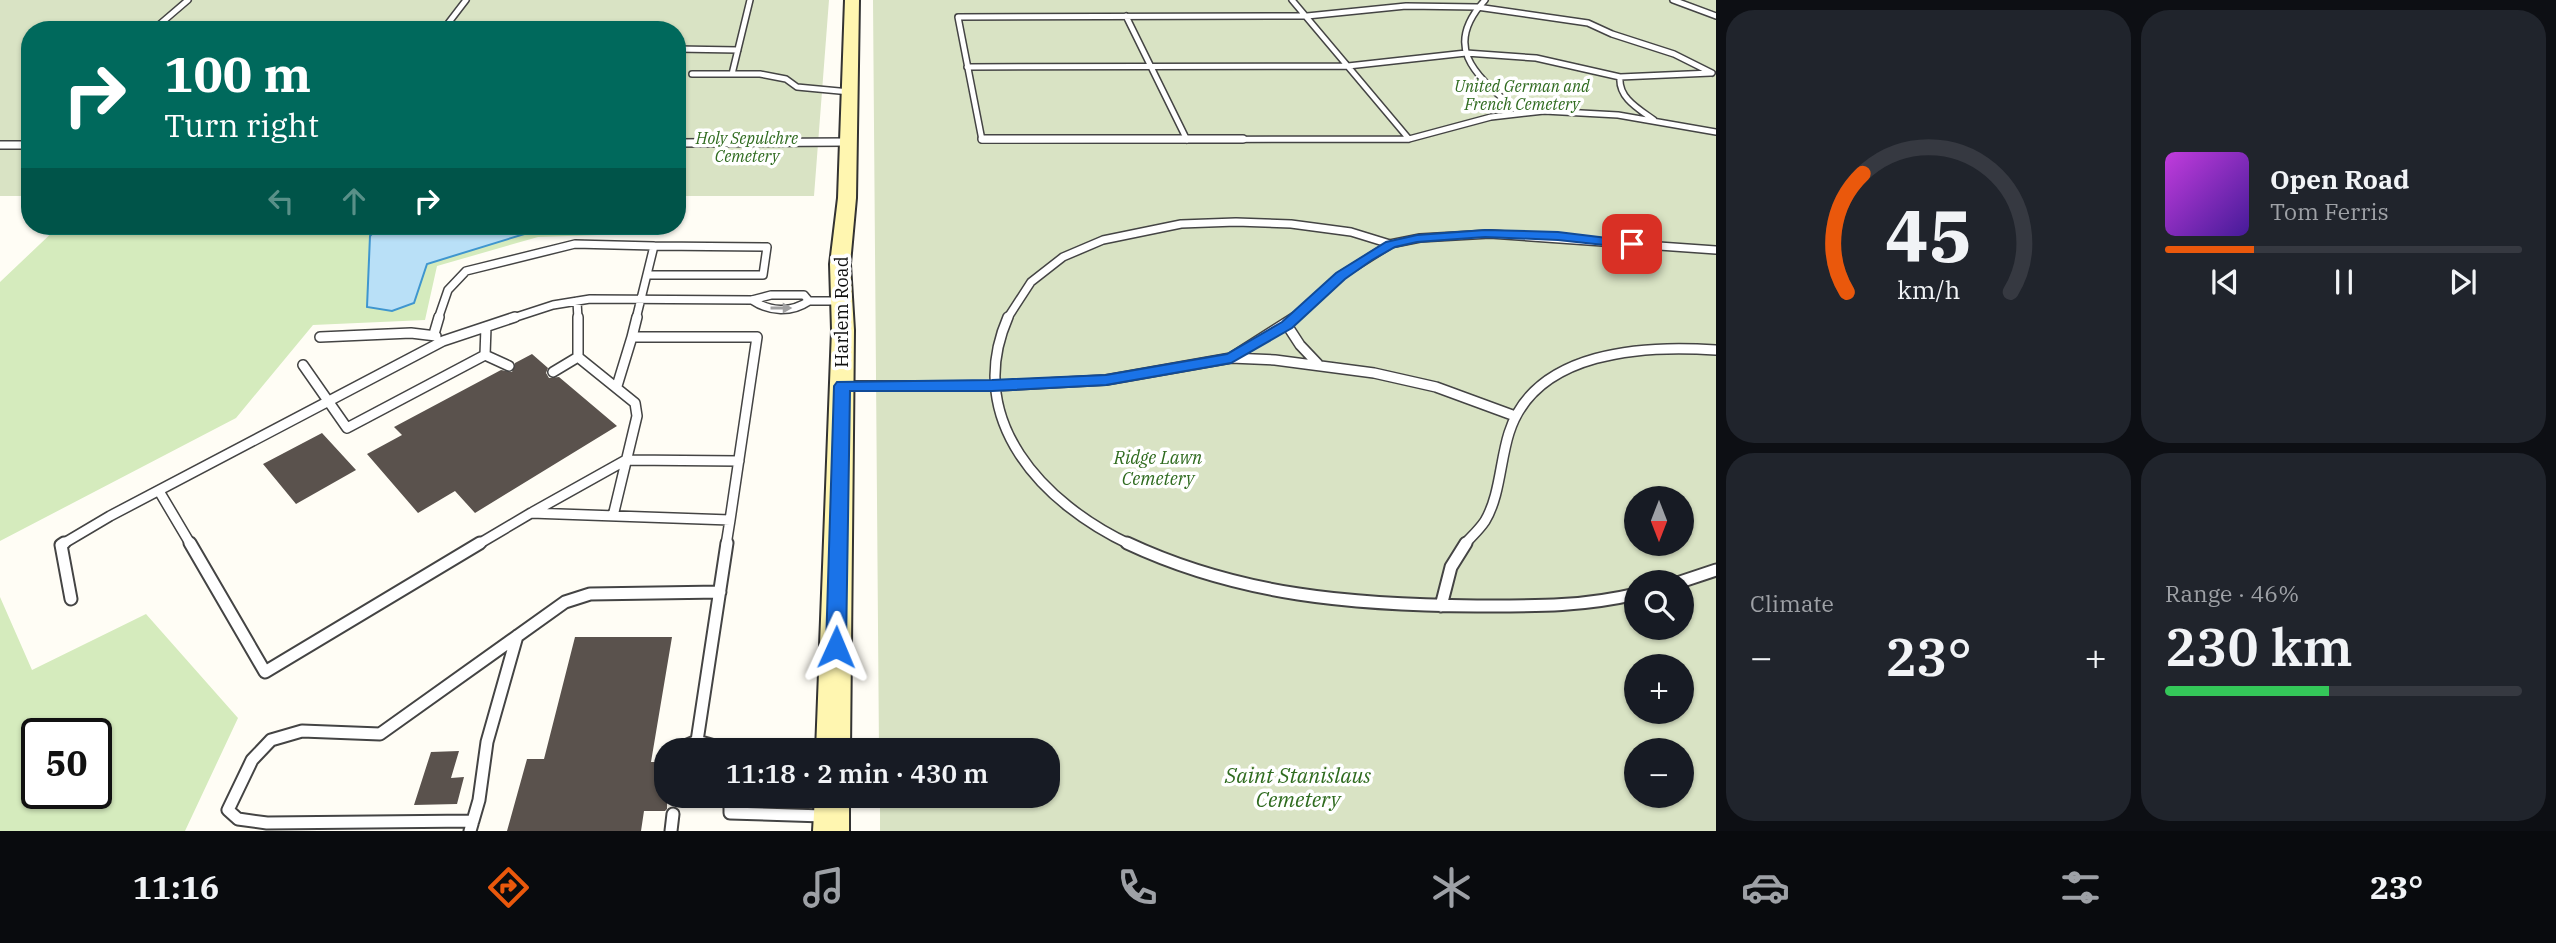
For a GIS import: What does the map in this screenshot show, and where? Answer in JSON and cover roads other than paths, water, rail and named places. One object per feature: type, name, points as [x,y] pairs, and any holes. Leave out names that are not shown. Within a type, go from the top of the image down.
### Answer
[{"type":"main road","name":"Harlem Road","points":[[833,738],[843,330],[839,301],[842,228],[847,198],[852,0]]},
{"type":"lane","points":[[164,21],[188,0]]},
{"type":"lane","points":[[450,21],[466,0]]},
{"type":"lane","points":[[732,74],[750,0]]},
{"type":"lane","points":[[1293,0],[1409,139]]},
{"type":"lane","points":[[1485,0],[1464,23],[1462,39],[1466,53],[1490,86],[1519,113]]},
{"type":"lane","points":[[1673,0],[1716,16]]},
{"type":"lane","points":[[1714,73],[1674,54],[1612,34],[1588,23],[1477,7],[1406,6],[1307,16],[958,17],[982,139],[1409,139],[1477,120],[1519,113],[1563,113],[1654,120],[1716,132]]},
{"type":"lane","points":[[1126,16],[1187,140]]},
{"type":"lane","points":[[686,50],[738,50]]},
{"type":"lane","points":[[967,67],[1348,66],[1466,53],[1536,58],[1620,77],[1714,73]]},
{"type":"lane","points":[[692,74],[760,74],[786,79],[797,87],[850,92]]},
{"type":"lane","points":[[1620,77],[1618,81],[1624,96],[1654,120]]},
{"type":"lane","points":[[686,143],[848,142]]},
{"type":"lane","points":[[0,145],[21,145]]},
{"type":"lane","points":[[1391,244],[1350,232],[1252,222],[1176,226],[1129,232],[1084,246],[1049,264],[1024,288],[992,359],[992,386],[1011,443],[1026,469],[1051,495],[1093,526],[1149,554],[1212,577],[1279,592],[1364,604],[1583,604],[1624,596]]},
{"type":"lane","points":[[1231,358],[1287,325],[1340,276],[1391,244],[1417,239],[1485,234],[1558,236],[1657,247],[1716,250]]},
{"type":"lane","points":[[434,334],[456,276],[466,271],[575,244],[767,247],[763,275],[647,275]]},
{"type":"lane","points":[[617,386],[654,246]]},
{"type":"lane","points":[[71,599],[61,545],[443,341],[553,305],[577,301],[752,300],[760,296],[804,295],[809,301]]},
{"type":"lane","points":[[752,300],[760,307],[772,309],[801,308],[809,301],[839,301]]},
{"type":"lane","points":[[553,372],[578,357],[580,346],[577,301]]},
{"type":"lane","points":[[1287,325],[1318,364]]},
{"type":"lane","points":[[485,355],[486,327]]},
{"type":"lane","points":[[320,337],[434,334],[443,341]]},
{"type":"lane","points":[[632,337],[757,337],[697,738]]},
{"type":"lane","points":[[1441,606],[1456,556],[1488,516],[1515,416],[1539,388],[1559,373],[1583,362],[1619,352],[1659,348],[1716,349]]},
{"type":"lane","points":[[485,355],[509,366]]},
{"type":"lane","points":[[303,365],[326,402],[347,428],[485,355]]},
{"type":"lane","points":[[578,357],[635,402],[637,416],[613,516]]},
{"type":"lane","points":[[842,386],[992,386],[1106,380],[1231,358],[1318,364],[1374,373],[1437,387],[1515,416]]},
{"type":"lane","points":[[159,491],[265,672],[391,598],[461,553],[626,460],[739,461]]},
{"type":"lane","points":[[531,513],[730,520]]},
{"type":"lane","points":[[1694,577],[1716,570]]},
{"type":"lane","points":[[517,636],[488,743],[479,800],[471,826],[267,823],[238,819],[228,810],[252,760],[271,740],[302,731],[380,734],[517,636],[565,602],[590,594],[720,593]]},
{"type":"lane","points":[[730,808],[730,813],[831,815]]},
{"type":"lane","points":[[671,831],[673,814]]},
{"type":"water","points":[[521,235],[427,264],[414,303],[392,311],[367,307],[370,236]]},
{"type":"park label","name":"United German and French Cemetery","points":[[1522,95]]},
{"type":"park label","name":"Holy Sepulchre Cemetery","points":[[747,147]]},
{"type":"park label","name":"Ridge Lawn Cemetery","points":[[1158,468]]},
{"type":"park label","name":"Saint Stanislaus Cemetery","points":[[1298,788]]}]
